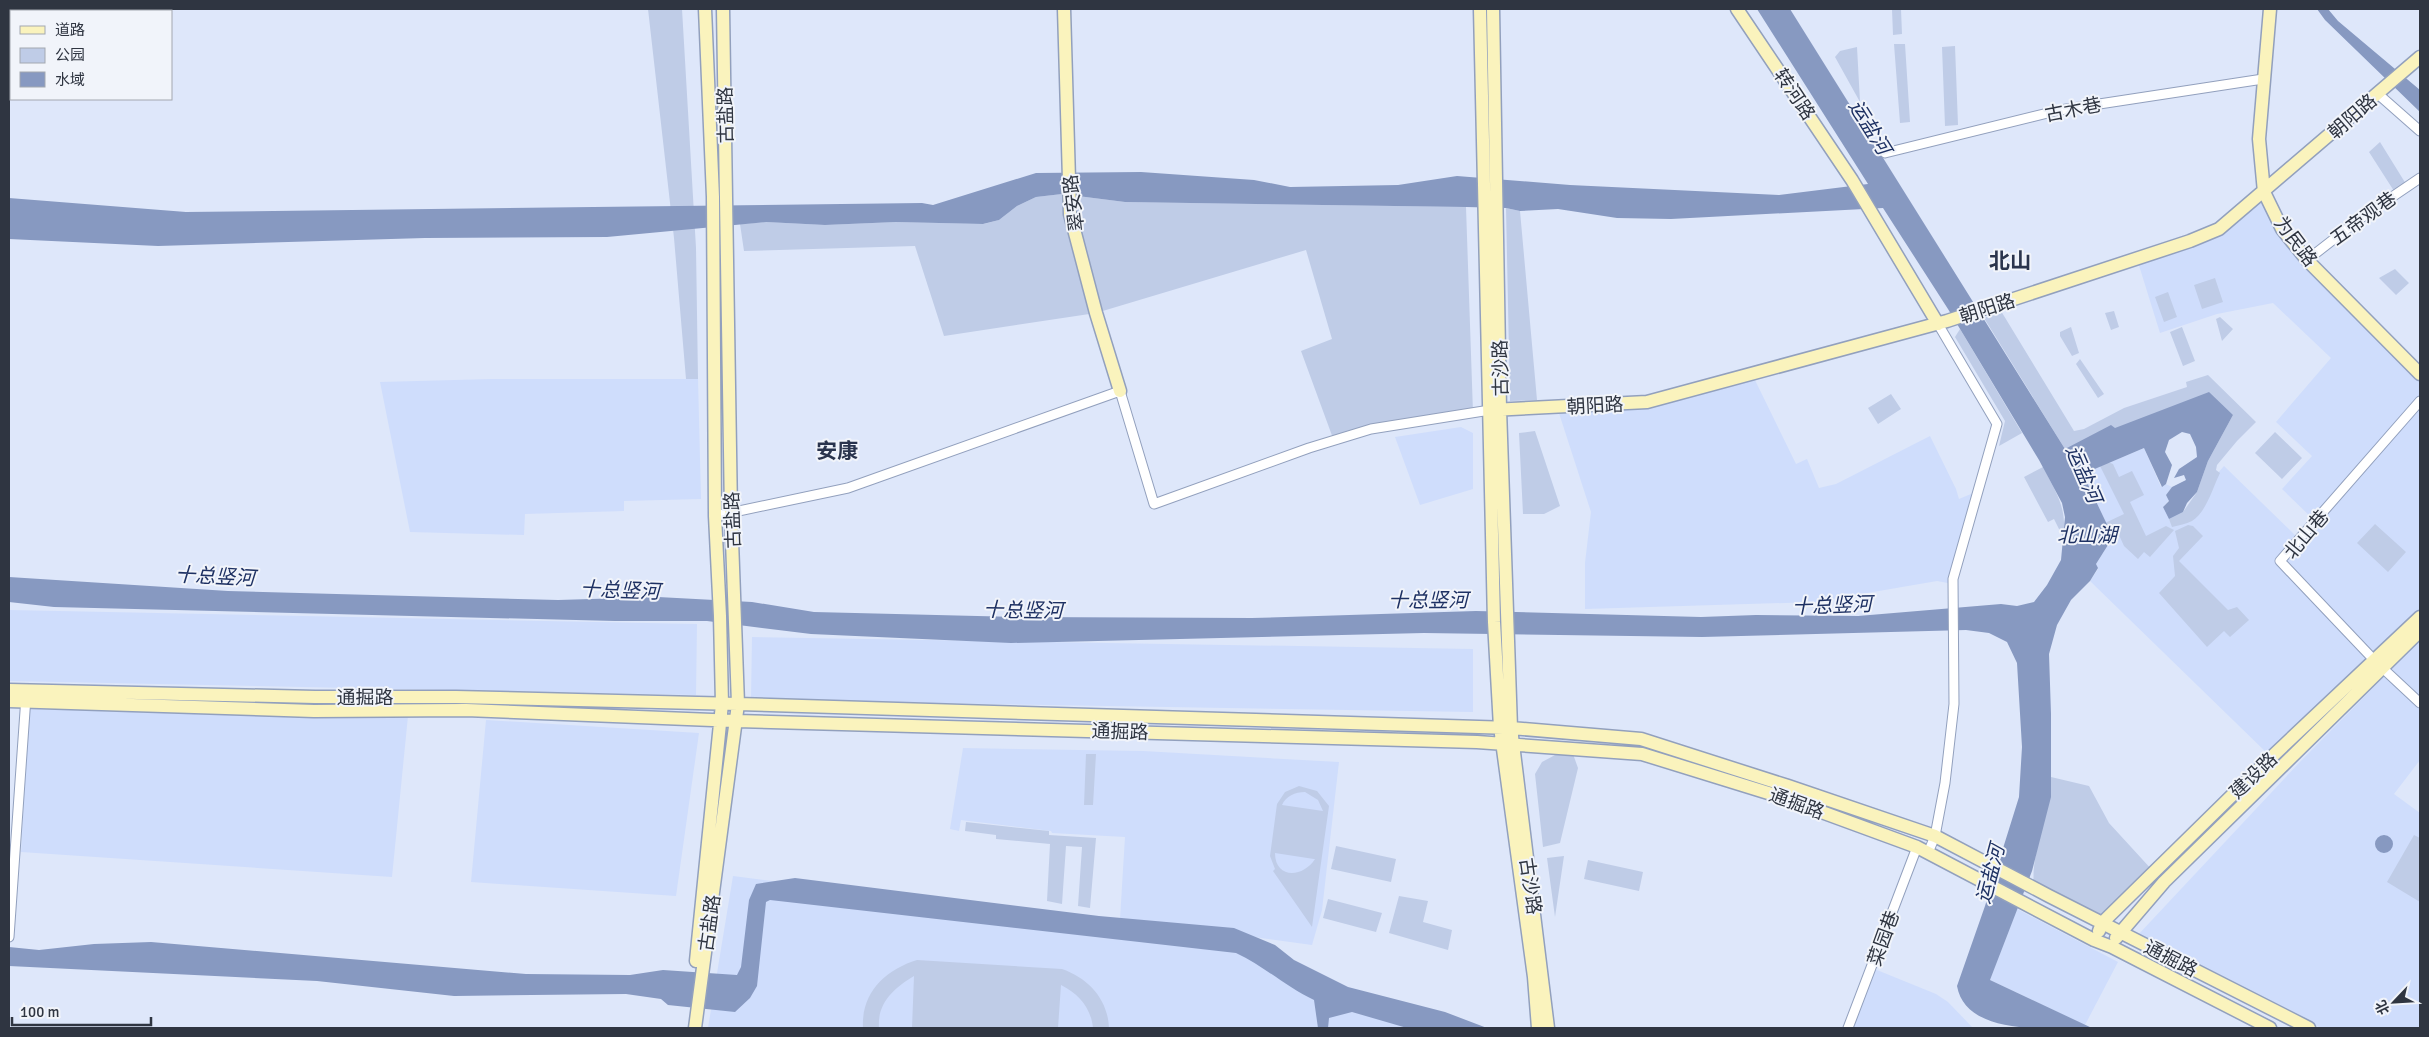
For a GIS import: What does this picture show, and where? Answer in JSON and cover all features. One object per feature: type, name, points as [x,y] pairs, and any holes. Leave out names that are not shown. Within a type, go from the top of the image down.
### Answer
[{"type":"main road","name":"古盐路","points":[[700,965],[722,704],[715,516],[714,234],[705,9]]},
{"type":"main road","name":"古盐路","points":[[688,1028],[694,1008],[738,704],[732,514],[723,9]]},
{"type":"main road","name":"翠安路","points":[[1064,9],[1070,214],[1096,313],[1120,391]]},
{"type":"main road","name":"古沙路","points":[[1480,9],[1490,162]]},
{"type":"main road","name":"古沙路","points":[[1493,9],[1490,162],[1500,596],[1496,652],[1505,727]]},
{"type":"main road","name":"转河路","points":[[1737,9],[1852,180],[1872,214],[1943,322]]},
{"type":"main road","name":"为民路","points":[[2270,9],[2259,139],[2264,192],[2282,229],[2307,260],[2420,374]]},
{"type":"main road","name":"朝阳路","points":[[1495,410],[1647,402],[1984,310],[2190,241],[2219,229],[2420,56]]},
{"type":"main road","name":"古沙路","points":[[1500,596],[1509,649],[1505,727]]},
{"type":"main road","name":"建设路","points":[[2112,947],[2119,932],[2164,882],[2379,664],[2420,617]]},
{"type":"main road","name":"建设路","points":[[2094,940],[2102,923],[2262,766],[2379,664],[2420,631]]},
{"type":"main road","name":"通掘路","points":[[9,690],[26,696],[314,711],[466,710],[737,721],[1111,730],[1507,744],[1642,754],[1778,796],[1922,850],[2094,940],[2112,947],[2270,1028]]},
{"type":"main road","name":"通掘路","points":[[9,701],[26,696],[456,697],[1505,727],[1641,739],[1935,836],[1992,867],[2309,1028]]},
{"type":"main road","points":[[1505,727],[1507,744]]},
{"type":"main road","name":"古沙路","points":[[1507,744],[1534,977],[1538,1028]]},
{"type":"main road","name":"古沙路","points":[[1507,744],[1542,966],[1548,1028]]},
{"type":"main road","name":"古盐路","points":[[694,1008],[695,1028]]},
{"type":"street","name":"古木巷","points":[[1885,153],[2060,110],[2263,79]]},
{"type":"street","points":[[2382,90],[2420,131]]},
{"type":"street","name":"五帝观巷","points":[[2307,260],[2361,218],[2420,178]]},
{"type":"street","name":"菜园巷","points":[[1848,1028],[1922,850],[1935,836],[1945,783],[1954,704],[1953,579],[1997,424],[1943,322]]},
{"type":"street","points":[[715,516],[732,514],[848,488],[1120,391],[1154,504],[1310,448],[1371,429],[1495,410]]},
{"type":"street","name":"北山巷","points":[[2420,401],[2280,561],[2379,664],[2420,703]]},
{"type":"street","points":[[9,936],[26,696]]},
{"type":"shaded area","points":[[2264,192],[2282,229],[2420,374],[2420,617],[2271,757],[2090,581],[2098,569],[2096,564],[2113,537],[2083,474],[2144,448],[2161,487],[2166,484],[2172,487],[2166,495],[2169,500],[2163,507],[2184,512],[2224,466],[2299,539],[2315,521],[2282,489],[2312,456],[2276,422],[2331,358],[2273,303],[2217,314],[2160,333],[2137,259],[2190,241]]},
{"type":"shaded area","points":[[1752,374],[1796,464],[1807,459],[1819,488],[1836,484],[1930,436],[1959,499],[1978,491],[1953,584],[1937,581],[1815,602],[1585,609],[1585,563],[1591,512],[1557,407],[1647,402]]},
{"type":"shaded area","points":[[492,379],[698,379],[701,499],[624,501],[624,511],[525,514],[524,535],[410,532],[380,382]]},
{"type":"shaded area","points":[[1461,427],[1473,433],[1473,489],[1420,505],[1395,437]]},
{"type":"shaded area","points":[[9,610],[697,624],[696,695],[9,681]]},
{"type":"shaded area","points":[[752,637],[1473,649],[1473,712],[751,700]]},
{"type":"shaded area","points":[[2420,640],[2420,760],[2394,794],[2420,813],[2420,1028],[2321,1028],[2137,936],[2298,764]]},
{"type":"shaded area","points":[[29,709],[408,716],[392,877],[21,852]]},
{"type":"shaded area","points":[[486,720],[699,733],[676,896],[471,882]]},
{"type":"shaded area","points":[[963,748],[1143,751],[1339,762],[1322,910],[1312,945],[1120,919],[1125,837],[1052,833],[1051,831],[961,820],[959,831],[950,829]]},
{"type":"shaded area","points":[[733,876],[1116,924],[1240,945],[1433,1028],[708,1028]]},
{"type":"shaded area","points":[[2017,909],[2118,962],[2085,1025],[1990,980]]},
{"type":"shaded area","points":[[1872,968],[1936,994],[1948,1002],[1973,1028],[1848,1028]]},
{"type":"green space","points":[[648,9],[682,9],[696,248],[698,379],[686,379],[674,238]]},
{"type":"green space","points":[[1892,9],[1901,9],[1902,34],[1893,35]]},
{"type":"green space","points":[[1894,44],[1905,44],[1910,122],[1900,123]]},
{"type":"green space","points":[[1955,46],[1958,125],[1945,126],[1942,47]]},
{"type":"green space","points":[[1857,47],[1860,102],[1835,57],[1840,51]]},
{"type":"green space","points":[[2380,142],[2406,184],[2394,191],[2369,152]]},
{"type":"green space","points":[[1062,194],[1125,202],[1466,207],[1473,413],[1334,441],[1301,351],[1332,339],[1306,250],[1096,313],[944,336],[915,246],[744,251],[740,224],[766,222],[825,225],[896,222],[984,224],[999,220],[1017,206],[1036,197]]},
{"type":"green space","points":[[1506,208],[1520,211],[1537,400],[1510,401]]},
{"type":"green space","points":[[2395,269],[2409,283],[2396,295],[2379,278]]},
{"type":"green space","points":[[2215,278],[2223,302],[2202,309],[2194,285]]},
{"type":"green space","points":[[2168,292],[2177,317],[2164,322],[2155,297]]},
{"type":"green space","points":[[2001,311],[2074,431],[2084,429],[2124,408],[2187,387],[2186,382],[2208,375],[2256,422],[2217,465],[2216,470],[2220,473],[2209,499],[2197,517],[2190,522],[2172,527],[2169,519],[2183,512],[2197,492],[2208,461],[2233,415],[2080,443],[2065,449],[1984,318]]},
{"type":"green space","points":[[2114,311],[2119,327],[2111,330],[2105,313]]},
{"type":"green space","points":[[2220,317],[2233,329],[2222,341],[2216,319]]},
{"type":"green space","points":[[2071,327],[2079,353],[2072,356],[2060,336],[2060,332]]},
{"type":"green space","points":[[2182,327],[2195,361],[2183,366],[2170,332]]},
{"type":"green space","points":[[1960,329],[2022,433],[1999,446],[2005,421],[1955,337]]},
{"type":"green space","points":[[2080,359],[2104,394],[2098,398],[2076,364]]},
{"type":"green space","points":[[1891,394],[1901,409],[1878,424],[1868,408]]},
{"type":"green space","points":[[1535,431],[1560,506],[1544,514],[1523,514],[1519,433]]},
{"type":"green space","points":[[2275,432],[2302,458],[2282,479],[2255,453]]},
{"type":"green space","points":[[2108,462],[2113,464],[2119,477],[2132,471],[2144,495],[2130,502],[2146,536],[2166,526],[2174,530],[2150,557],[2144,552],[2138,559],[2124,546],[2119,535],[2113,538],[2105,523],[2124,514],[2100,466]]},
{"type":"green space","points":[[2043,467],[2060,502],[2064,518],[2064,539],[2054,519],[2048,522],[2024,477]]},
{"type":"green space","points":[[2375,524],[2406,552],[2388,572],[2357,543]]},
{"type":"green space","points":[[2188,525],[2193,526],[2203,536],[2179,561],[2228,610],[2237,607],[2249,620],[2230,637],[2224,631],[2207,647],[2159,593],[2175,576],[2173,556],[2179,548],[2175,531]]},
{"type":"green space","points":[[1086,754],[1096,754],[1093,805],[1084,805]]},
{"type":"green space","points":[[1557,754],[1573,754],[1578,768],[1560,843],[1543,847],[1535,774],[1542,762]]},
{"type":"green space","points":[[2051,777],[2089,786],[2109,823],[2153,871],[2102,923],[2034,888],[2035,860],[2048,805]]},
{"type":"green space","points":[[1299,786],[1317,791],[1329,806],[1312,927],[1273,871],[1275,869],[1270,856],[1277,804],[1285,792]],"holes":[[[1305,792],[1318,800],[1323,811],[1282,805],[1291,795]],[[1275,853],[1314,859],[1315,859],[1304,870],[1290,873],[1280,868],[1276,862]]]},
{"type":"green space","points":[[966,822],[1049,831],[1049,835],[1096,838],[1090,908],[1078,906],[1082,847],[1066,846],[1062,904],[1047,901],[1050,844],[996,839],[996,835],[965,831]]},
{"type":"green space","points":[[2414,835],[2420,838],[2420,902],[2387,882]]},
{"type":"green space","points":[[1336,846],[1396,859],[1391,882],[1331,869]]},
{"type":"green space","points":[[1564,856],[1555,917],[1547,858]]},
{"type":"green space","points":[[1588,860],[1643,872],[1639,891],[1584,879]]},
{"type":"green space","points":[[1399,896],[1428,901],[1423,922],[1452,930],[1448,950],[1389,933]]},
{"type":"green space","points":[[1328,899],[1382,913],[1376,932],[1323,918]]},
{"type":"green space","points":[[917,960],[1062,969],[1080,978],[1095,991],[1105,1008],[1109,1028],[1093,1028],[1090,1014],[1083,1002],[1079,997],[1061,985],[1058,1028],[912,1028],[914,976],[888,997],[881,1011],[879,1028],[863,1028],[863,1015],[866,1004],[877,985],[895,970]]},
{"type":"water","name":"北山湖","points":[[1757,9],[1790,9],[2065,449],[2111,425],[2115,428],[2209,392],[2233,415],[2208,461],[2197,492],[2187,503],[2183,512],[2169,519],[2163,507],[2169,501],[2166,495],[2172,487],[2186,480],[2184,475],[2174,478],[2179,469],[2197,457],[2196,447],[2190,434],[2182,432],[2169,440],[2165,452],[2172,465],[2166,484],[2162,487],[2144,448],[2083,474],[2113,537],[2096,564],[2098,568],[2090,581],[2071,600],[2057,625],[2049,654],[2051,797],[2032,871],[1990,980],[2092,1028],[2034,1028],[1993,1022],[1976,1014],[1964,1002],[1957,986],[1985,906],[2019,797],[2022,747],[2017,663],[2007,642],[1989,633],[1966,630],[1702,637],[1424,633],[1011,643],[811,634],[707,621],[615,621],[54,607],[9,602],[9,577],[228,591],[558,600],[658,597],[752,602],[814,612],[1019,617],[1252,618],[1476,611],[1701,617],[1756,615],[1858,616],[2001,604],[2017,606],[2034,602],[2047,585],[2061,560],[2065,517],[2062,503],[2039,460],[1948,309],[1883,208],[1671,219],[1617,218],[1558,209],[1520,211],[1506,208],[1466,207],[1125,202],[1062,194],[1036,197],[1017,206],[999,220],[983,224],[896,222],[825,225],[766,222],[607,237],[425,238],[158,246],[9,239],[9,198],[186,212],[922,203],[933,205],[1036,173],[1141,172],[1254,180],[1290,187],[1398,185],[1457,176],[1570,185],[1779,195],[1868,184]]},
{"type":"water","points":[[2317,9],[2328,9],[2338,21],[2420,90],[2420,112],[2325,20]]},
{"type":"water","points":[[2384,835],[2390,838],[2393,844],[2390,850],[2384,853],[2378,850],[2375,844],[2378,838]]},
{"type":"water","points":[[795,878],[1099,916],[1234,928],[1275,945],[1294,960],[1348,987],[1445,1012],[1487,1028],[1407,1028],[1352,1012],[1329,1018],[1328,1028],[1318,1028],[1314,1000],[1236,953],[770,900],[766,902],[757,986],[750,998],[735,1012],[668,1005],[661,999],[626,994],[454,996],[317,981],[9,966],[9,947],[39,950],[94,944],[151,942],[526,974],[630,975],[663,970],[737,975],[741,967],[749,900],[756,884]]},
{"type":"district","name":"北山","points":[[2010,261]]},
{"type":"district","name":"安康","points":[[837,451]]},
{"type":"water label","name":"运盐河","points":[[1870,127]]},
{"type":"water label","name":"运盐河","points":[[2084,474]]},
{"type":"water label","name":"十总竖河","points":[[215,576]]},
{"type":"water label","name":"十总竖河","points":[[620,590]]},
{"type":"water label","name":"十总竖河","points":[[1428,600]]},
{"type":"water label","name":"十总竖河","points":[[1832,605]]},
{"type":"water label","name":"十总竖河","points":[[1023,610]]},
{"type":"water label","name":"运盐河","points":[[1990,874]]}]
